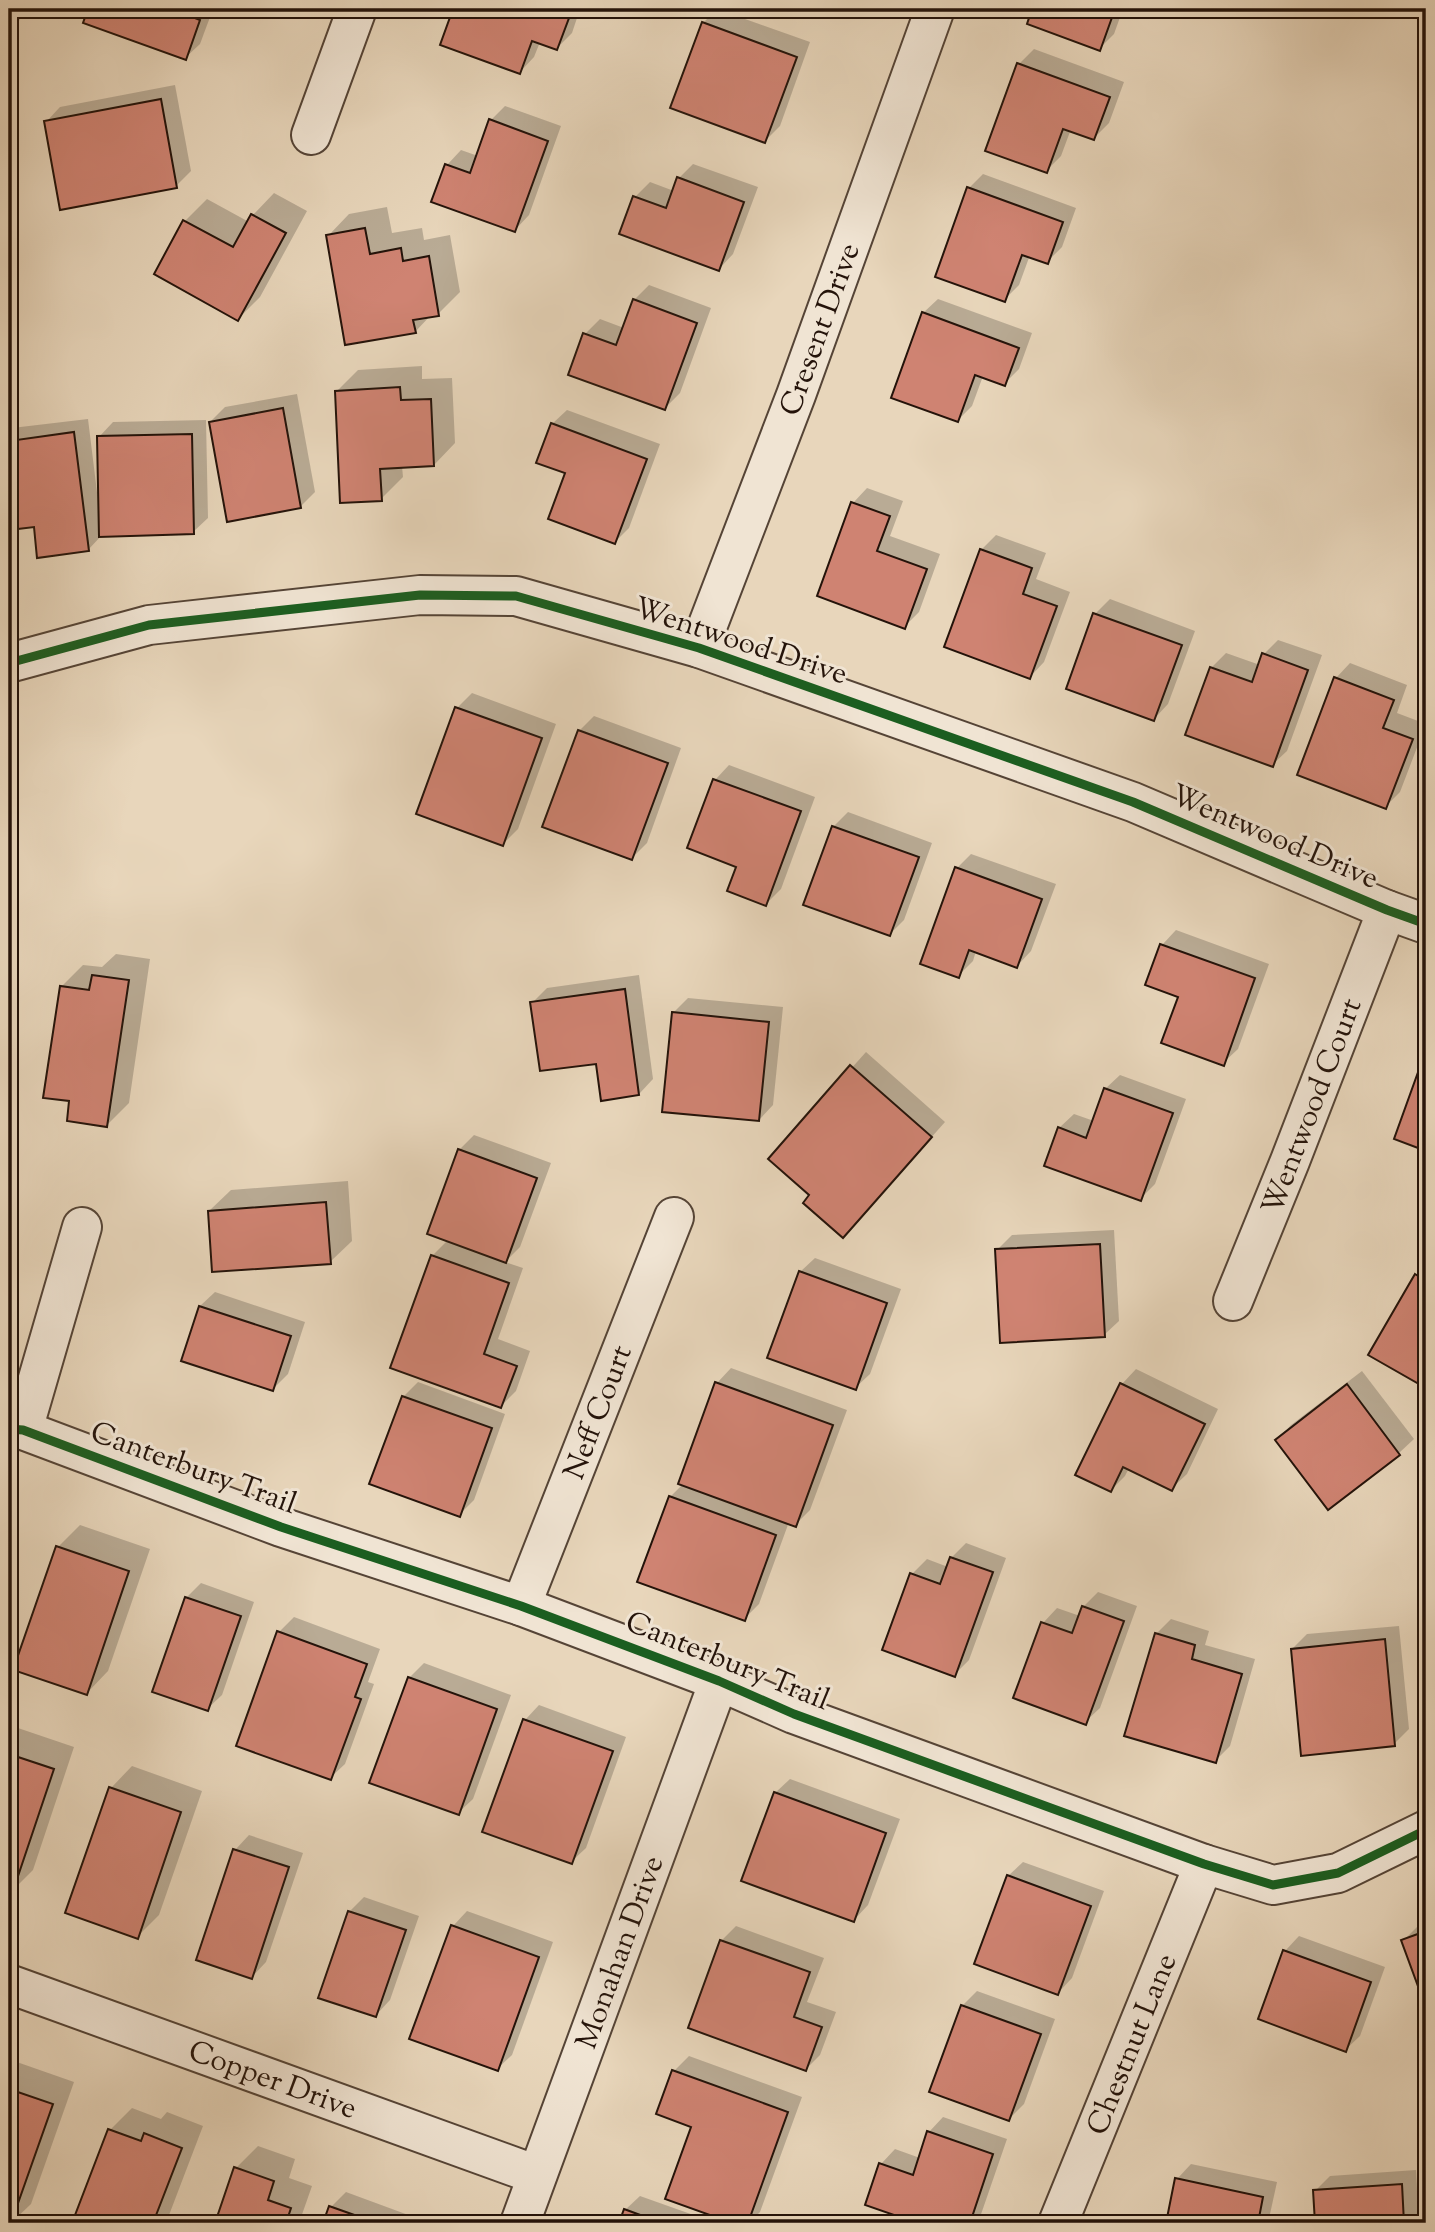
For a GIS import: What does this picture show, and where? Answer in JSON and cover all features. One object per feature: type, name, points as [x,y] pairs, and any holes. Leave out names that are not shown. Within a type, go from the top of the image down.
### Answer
[{"type":"street","points":[[311,135],[358,9]]},
{"type":"street","name":"Cresent Drive","points":[[699,648],[796,395],[935,9]]},
{"type":"street","name":"Wentwood Drive","points":[[9,663],[149,625],[420,595],[516,596],[699,648],[1133,802],[1426,924]]},
{"type":"street","name":"Wentwood Court","points":[[1233,1301],[1387,910]]},
{"type":"street","name":"Neff Court","points":[[521,1606],[674,1217]]},
{"type":"street","points":[[16,1429],[82,1227]]},
{"type":"street","name":"Canterbury Trail","points":[[16,1429],[281,1527],[521,1606],[719,1681],[794,1714],[1204,1864],[1273,1885],[1338,1873],[1426,1830]]},
{"type":"street","name":"Monahan Drive","points":[[520,2223],[719,1681]]},
{"type":"street","name":"Chestnut Lane","points":[[1058,2223],[1204,1864]]},
{"type":"street","name":"Copper Drive","points":[[9,1984],[537,2175]]},
{"type":"building","points":[[88,9],[183,9],[182,13],[200,20],[186,60],[83,23]]},
{"type":"building","points":[[453,9],[572,10],[557,50],[532,41],[520,74],[440,45]]},
{"type":"building","points":[[1032,9],[1115,9],[1100,51],[1027,24]]},
{"type":"building","points":[[702,22],[797,57],[765,143],[670,108]]},
{"type":"building","points":[[1017,63],[1110,97],[1094,140],[1063,129],[1047,173],[985,151]]},
{"type":"building","points":[[161,99],[177,188],[60,210],[44,121]]},
{"type":"building","points":[[489,119],[548,141],[515,232],[431,202],[445,164],[470,173]]},
{"type":"building","points":[[677,177],[744,202],[719,271],[619,234],[633,196],[666,208]]},
{"type":"building","points":[[967,187],[1063,222],[1048,264],[1022,255],[1005,302],[935,277]]},
{"type":"building","points":[[251,214],[286,233],[238,321],[154,274],[183,220],[233,247]]},
{"type":"building","points":[[365,228],[370,254],[401,248],[403,261],[429,256],[439,316],[413,320],[416,333],[345,345],[326,235]]},
{"type":"building","points":[[633,299],[697,323],[665,410],[568,375],[583,333],[616,345]]},
{"type":"building","points":[[922,312],[1019,348],[1005,386],[975,375],[958,422],[891,398]]},
{"type":"building","points":[[400,387],[401,400],[431,399],[434,466],[380,469],[382,501],[340,503],[335,391]]},
{"type":"building","points":[[283,408],[301,508],[227,522],[209,422]]},
{"type":"building","points":[[551,423],[647,459],[615,544],[548,519],[565,473],[536,463]]},
{"type":"building","points":[[74,432],[89,551],[37,558],[34,527],[9,530],[9,441]]},
{"type":"building","points":[[192,434],[194,534],[99,537],[97,436]]},
{"type":"building","points":[[851,502],[890,516],[877,551],[927,569],[905,629],[817,596]]},
{"type":"building","points":[[980,549],[1032,568],[1023,594],[1057,606],[1030,679],[944,647]]},
{"type":"building","points":[[1093,613],[1182,645],[1154,721],[1066,689]]},
{"type":"building","points":[[1262,653],[1308,670],[1273,767],[1185,735],[1210,667],[1252,682]]},
{"type":"building","points":[[1334,677],[1394,700],[1383,728],[1413,739],[1386,809],[1297,775]]},
{"type":"building","points":[[455,707],[542,738],[503,846],[416,814]]},
{"type":"building","points":[[578,730],[668,763],[632,860],[542,827]]},
{"type":"building","points":[[713,779],[801,811],[766,906],[727,891],[736,867],[687,848]]},
{"type":"building","points":[[832,826],[919,857],[890,936],[803,905]]},
{"type":"building","points":[[955,867],[1042,899],[1017,968],[969,950],[959,978],[920,964]]},
{"type":"building","points":[[1160,944],[1255,978],[1224,1066],[1161,1043],[1178,997],[1145,985]]},
{"type":"building","points":[[92,975],[129,980],[107,1127],[67,1121],[69,1101],[43,1098],[60,986],[89,990]]},
{"type":"building","points":[[625,989],[639,1095],[601,1101],[596,1064],[540,1071],[530,1002]]},
{"type":"building","points":[[672,1012],[769,1022],[759,1121],[662,1112]]},
{"type":"building","points":[[1426,1050],[1426,1151],[1394,1139]]},
{"type":"building","points":[[850,1065],[932,1137],[843,1238],[803,1203],[809,1195],[768,1159]]},
{"type":"building","points":[[1104,1088],[1173,1113],[1141,1201],[1044,1166],[1058,1127],[1086,1138]]},
{"type":"building","points":[[458,1149],[537,1178],[506,1263],[427,1234]]},
{"type":"building","points":[[326,1202],[331,1264],[212,1272],[208,1211]]},
{"type":"building","points":[[1100,1244],[1105,1337],[1000,1343],[995,1249]]},
{"type":"building","points":[[431,1255],[509,1283],[484,1354],[517,1366],[501,1408],[390,1368]]},
{"type":"building","points":[[799,1271],[887,1303],[856,1390],[767,1358]]},
{"type":"building","points":[[1415,1274],[1426,1281],[1426,1388],[1368,1355]]},
{"type":"building","points":[[199,1306],[291,1336],[273,1391],[181,1361]]},
{"type":"building","points":[[715,1382],[833,1425],[796,1527],[678,1484]]},
{"type":"building","points":[[1120,1383],[1205,1424],[1172,1491],[1123,1467],[1111,1492],[1075,1475]]},
{"type":"building","points":[[1347,1384],[1400,1455],[1328,1510],[1275,1440]]},
{"type":"building","points":[[402,1396],[492,1428],[460,1517],[369,1484]]},
{"type":"building","points":[[669,1496],[776,1535],[745,1621],[637,1582]]},
{"type":"building","points":[[56,1546],[129,1571],[87,1695],[13,1670]]},
{"type":"building","points":[[950,1557],[993,1572],[955,1677],[882,1650],[910,1573],[940,1584]]},
{"type":"building","points":[[185,1597],[241,1616],[208,1711],[152,1692]]},
{"type":"building","points":[[1082,1606],[1124,1621],[1086,1725],[1013,1698],[1041,1622],[1072,1633]]},
{"type":"building","points":[[277,1631],[367,1664],[355,1697],[361,1699],[331,1780],[236,1746]]},
{"type":"building","points":[[1155,1633],[1195,1645],[1192,1659],[1242,1674],[1216,1763],[1124,1736]]},
{"type":"building","points":[[1385,1639],[1395,1746],[1301,1756],[1291,1649]]},
{"type":"building","points":[[408,1677],[497,1709],[459,1815],[369,1783]]},
{"type":"building","points":[[523,1719],[613,1751],[572,1864],[482,1832]]},
{"type":"building","points":[[9,1754],[54,1769],[12,1894],[9,1893]]},
{"type":"building","points":[[109,1787],[181,1812],[138,1939],[65,1913]]},
{"type":"building","points":[[774,1792],[886,1833],[854,1922],[741,1881]]},
{"type":"building","points":[[233,1849],[289,1867],[252,1979],[196,1960]]},
{"type":"building","points":[[1007,1875],[1091,1906],[1058,1995],[974,1964]]},
{"type":"building","points":[[348,1911],[406,1930],[376,2017],[318,1998]]},
{"type":"building","points":[[451,1925],[539,1957],[498,2071],[409,2039]]},
{"type":"building","points":[[1426,1931],[1426,2008],[1401,1940]]},
{"type":"building","points":[[720,1940],[810,1972],[794,2017],[822,2027],[806,2071],[688,2028]]},
{"type":"building","points":[[1283,1950],[1371,1982],[1346,2052],[1258,2019]]},
{"type":"building","points":[[961,2005],[1041,2034],[1009,2121],[929,2092]]},
{"type":"building","points":[[672,2070],[788,2112],[748,2223],[732,2223],[665,2199],[691,2127],[656,2114]]},
{"type":"building","points":[[9,2089],[53,2104],[11,2223],[9,2223]]},
{"type":"building","points":[[108,2129],[141,2141],[144,2133],[182,2148],[153,2223],[72,2223]]},
{"type":"building","points":[[927,2131],[993,2154],[970,2223],[917,2223],[865,2205],[879,2163],[913,2175]]},
{"type":"building","points":[[234,2167],[274,2181],[268,2200],[291,2208],[286,2223],[215,2223]]},
{"type":"building","points":[[1175,2178],[1263,2197],[1258,2223],[1166,2223]]},
{"type":"building","points":[[1402,2184],[1404,2223],[1315,2223],[1313,2190]]},
{"type":"building","points":[[329,2206],[377,2223],[323,2223]]},
{"type":"building","points":[[624,2209],[662,2223],[619,2223]]},
{"type":"cycle path","points":[[9,663],[149,625],[420,595],[516,596],[699,648],[1133,802],[1426,924]]},
{"type":"cycle path","points":[[9,1429],[23,1430],[281,1527],[521,1606],[719,1681],[794,1714],[1204,1864],[1273,1885],[1338,1873],[1426,1830]]}]
